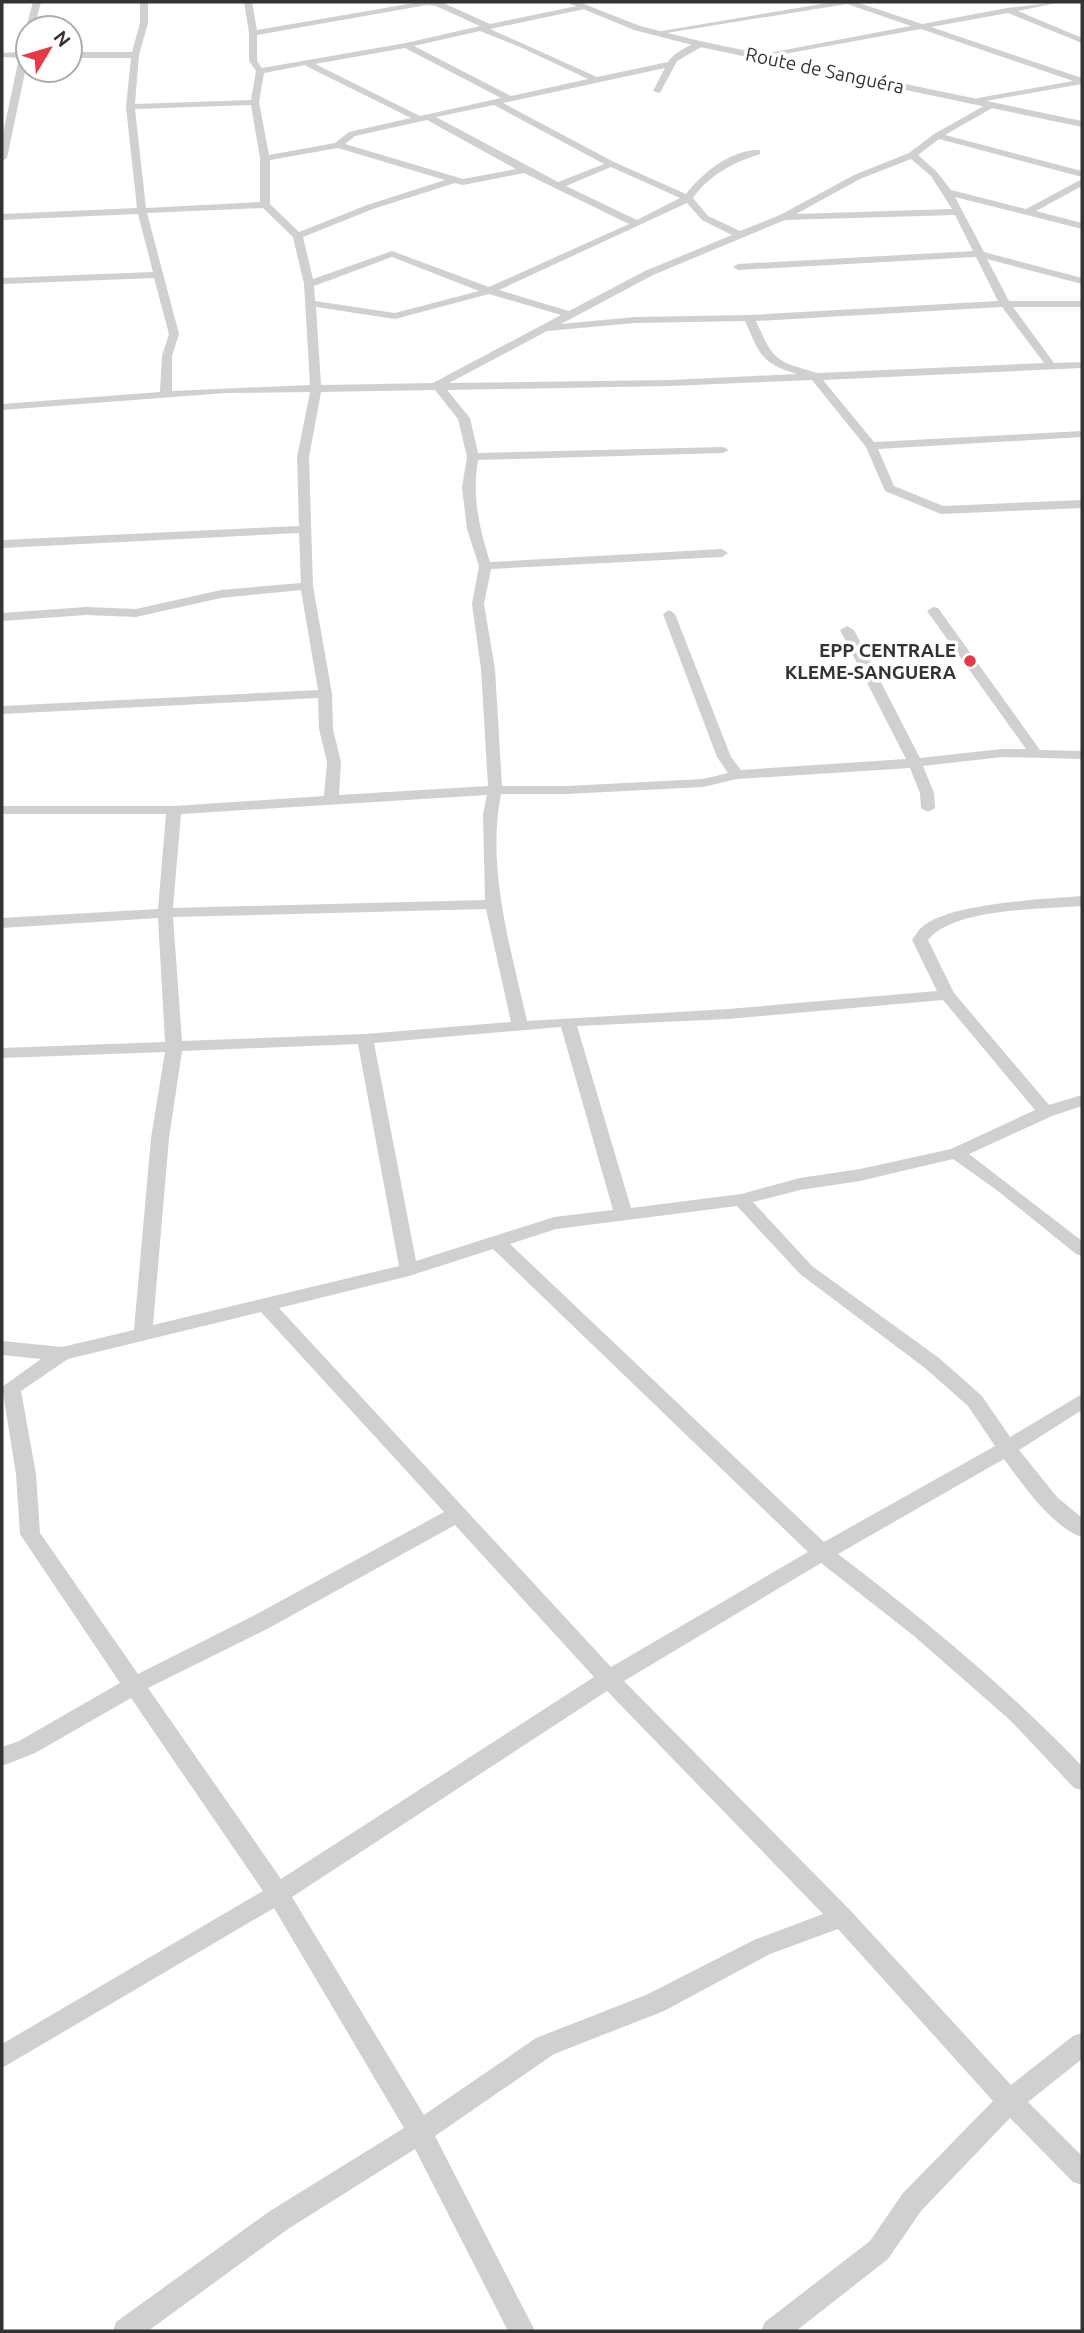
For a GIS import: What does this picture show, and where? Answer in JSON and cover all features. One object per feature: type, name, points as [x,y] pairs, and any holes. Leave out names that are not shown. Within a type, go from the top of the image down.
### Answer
[{"type":"street","points":[[144,2],[144,23],[135,55],[130,107],[142,212],[174,334],[167,356],[166,392]]},
{"type":"street","points":[[248,2],[253,33],[253,61],[260,71],[255,102],[265,158],[265,205]]},
{"type":"street","points":[[654,33],[848,2],[1082,82]]},
{"type":"street","points":[[757,57],[919,25],[1057,2]]},
{"type":"street","points":[[253,33],[431,3],[594,79]]},
{"type":"street","points":[[260,71],[406,45],[576,4]]},
{"type":"street","name":"Route de Sanguéra","points":[[576,4],[654,33],[700,44],[1082,124]]},
{"type":"street","points":[[361,6],[373,11]]},
{"type":"street","points":[[1007,10],[1080,38]]},
{"type":"street","points":[[657,91],[674,59],[700,44]]},
{"type":"street","points":[[406,45],[510,99]]},
{"type":"street","points":[[84,55],[135,55]]},
{"type":"street","points":[[309,64],[424,118],[557,187],[636,223]]},
{"type":"street","points":[[338,145],[352,134],[670,64]]},
{"type":"street","points":[[978,101],[1082,82]]},
{"type":"street","points":[[2,158],[4,136],[17,84]]},
{"type":"street","points":[[130,107],[255,102]]},
{"type":"street","points":[[495,102],[611,164],[688,198],[705,218],[740,235]]},
{"type":"street","points":[[437,385],[649,273],[783,217],[857,177],[912,155],[937,136],[991,105]]},
{"type":"street","points":[[937,136],[1082,174]]},
{"type":"street","points":[[265,158],[338,145],[463,182],[524,170]]},
{"type":"street","points":[[310,303],[395,316],[489,291],[688,198],[703,178],[736,159],[757,152]]},
{"type":"street","points":[[912,155],[934,174],[948,192],[1005,304],[1051,366]]},
{"type":"street","points":[[557,187],[611,164]]},
{"type":"street","points":[[298,236],[370,207],[457,179]]},
{"type":"street","points":[[1029,211],[1082,182]]},
{"type":"street","points":[[948,192],[1082,226]]},
{"type":"street","points":[[2,217],[265,205],[298,236],[310,284],[316,388],[303,457],[307,586],[325,694],[326,729],[334,761],[331,801]]},
{"type":"street","points":[[783,217],[957,212]]},
{"type":"street","points":[[310,284],[392,254],[489,291],[569,314]]},
{"type":"street","points":[[738,267],[979,254],[1082,281]]},
{"type":"street","points":[[2,281],[160,275]]},
{"type":"street","points":[[541,329],[635,320],[749,318],[1005,304],[1082,304]]},
{"type":"street","points":[[749,318],[766,355],[782,366],[814,376],[871,446],[889,488],[941,510],[1082,503]]},
{"type":"street","points":[[2,407],[166,392],[437,385],[670,383],[1082,365]]},
{"type":"street","points":[[437,385],[464,418],[472,457],[468,487],[473,529],[485,566],[478,604],[488,669],[495,790],[490,814],[493,904],[520,1026]]},
{"type":"street","points":[[871,446],[1082,434]]},
{"type":"street","points":[[472,457],[723,450]]},
{"type":"street","points":[[2,544],[305,529]]},
{"type":"street","points":[[485,566],[722,553]]},
{"type":"street","points":[[2,617],[86,611],[136,613],[221,594],[307,586]]},
{"type":"street","points":[[933,611],[1036,754]]},
{"type":"street","points":[[669,614],[724,757],[737,775]]},
{"type":"street","points":[[847,630],[915,763],[927,793],[928,808]]},
{"type":"street","points":[[2,710],[325,694]]},
{"type":"street","points":[[2,810],[174,810],[495,790],[567,790],[703,783],[737,775],[915,763],[1002,753],[1082,755]]},
{"type":"street","points":[[143,1335],[160,1138],[174,1048],[165,913],[170,830],[174,810]]},
{"type":"street","points":[[1046,1112],[947,995],[920,940],[928,928],[952,917],[1082,901]]},
{"type":"street","points":[[2,923],[165,913],[493,904]]},
{"type":"street","points":[[2,1053],[365,1039],[568,1022],[728,1014],[947,995]]},
{"type":"street","points":[[568,1022],[623,1212]]},
{"type":"street","points":[[365,1039],[409,1270]]},
{"type":"street","points":[[2,1348],[62,1354],[409,1270],[554,1223],[623,1212],[741,1200],[800,1184],[860,1175],[956,1153],[1046,1112],[1082,1100]]},
{"type":"street","points":[[956,1153],[1004,1187],[1082,1250]]},
{"type":"street","points":[[741,1200],[806,1270],[955,1382],[975,1401],[1006,1449],[1049,1502],[1082,1530]]},
{"type":"street","points":[[496,1241],[822,1553],[922,1630],[1009,1706],[1082,1781]]},
{"type":"street","points":[[267,1306],[609,1679],[842,1917],[1010,2101],[1082,2173]]},
{"type":"street","points":[[62,1354],[7,1390],[26,1474],[30,1534],[278,1894],[420,2132],[522,2331]]},
{"type":"street","points":[[2,2057],[278,1894],[609,1679],[822,1553],[1006,1449],[1082,1401]]},
{"type":"street","points":[[2,1757],[27,1747],[133,1686],[261,1622],[458,1514]]},
{"type":"street","points":[[127,2331],[279,2220],[420,2132],[545,2046],[655,2003],[762,1947],[842,1917]]},
{"type":"street","points":[[775,2331],[878,2250],[912,2202],[1010,2101],[1082,2045]]},
{"type":"place","name":"EPP CENTRALE KLEME-SANGUERA","points":[[970,661]]}]
